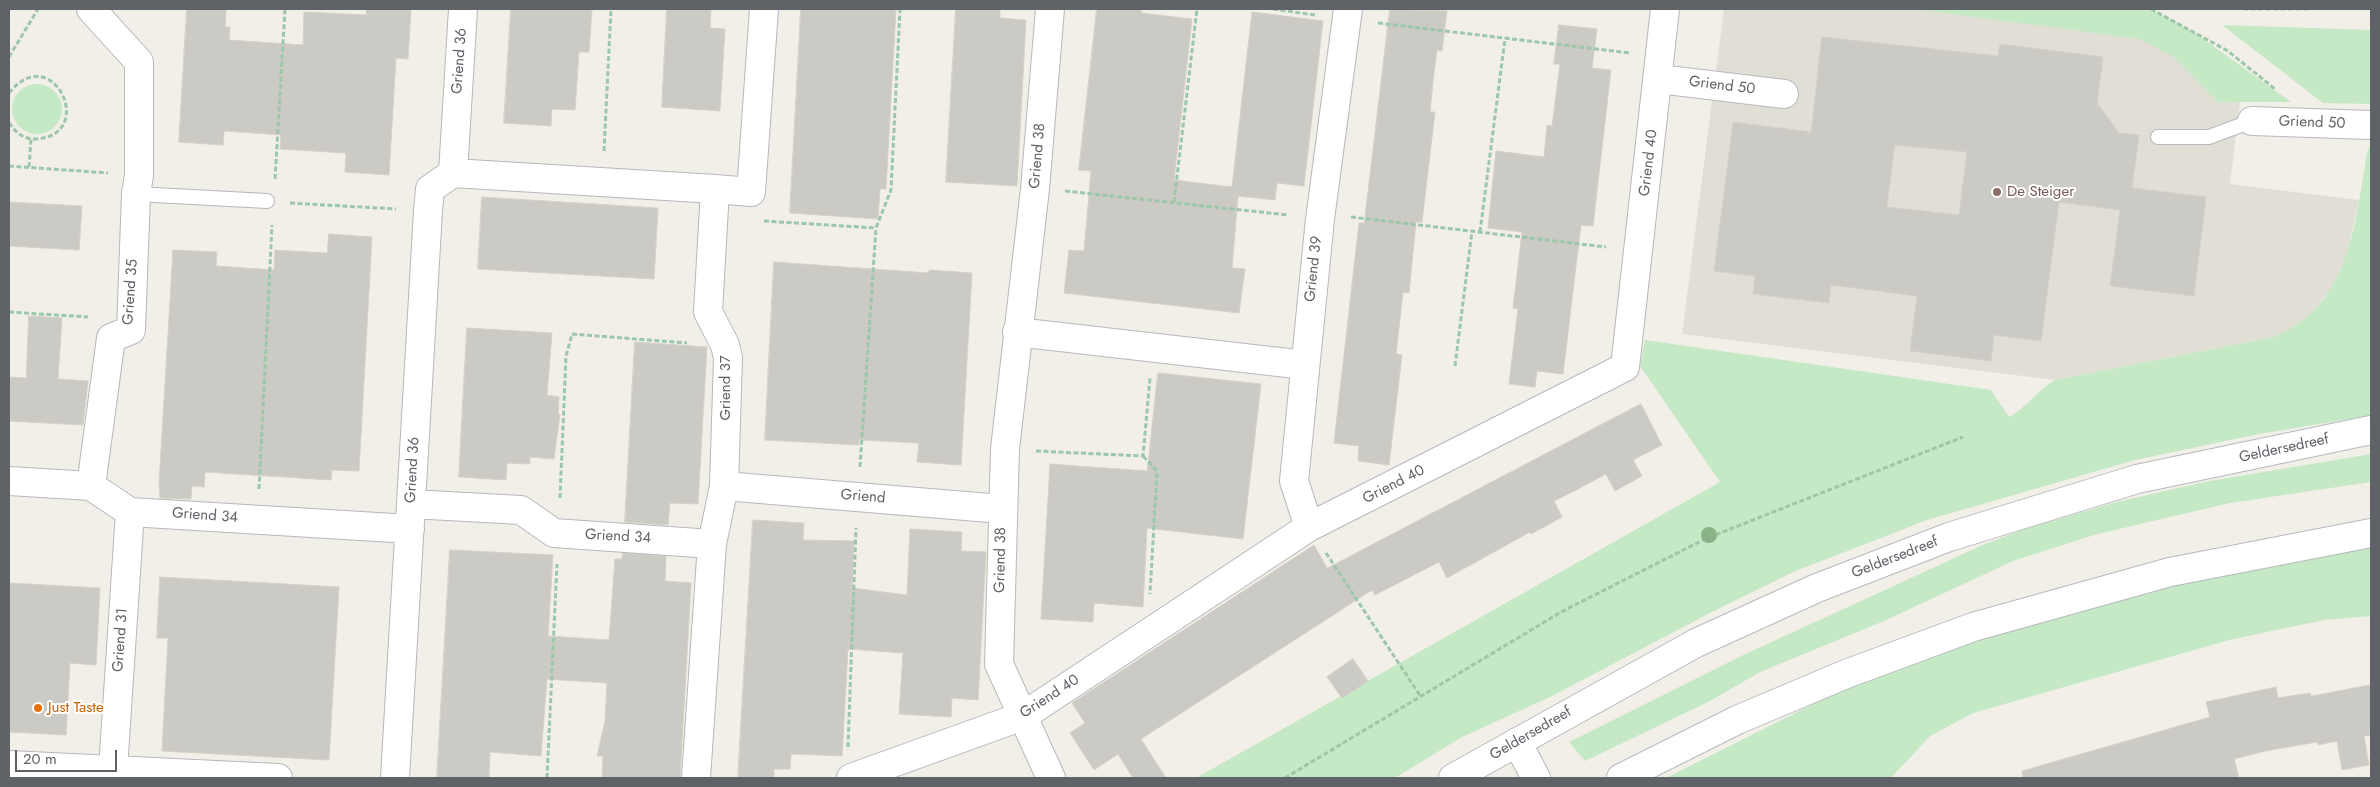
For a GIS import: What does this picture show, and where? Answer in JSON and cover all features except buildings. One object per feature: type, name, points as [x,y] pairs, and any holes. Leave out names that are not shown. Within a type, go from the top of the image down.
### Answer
[{"type":"street","name":"Griend 35","points":[[91,9],[139,62],[137,185],[131,330],[112,338],[92,486]]},
{"type":"street","name":"Griend 36","points":[[395,778],[428,211],[430,189],[453,173],[463,9]]},
{"type":"street","points":[[453,173],[751,192],[764,9]]},
{"type":"street","name":"Griend 38","points":[[1050,9],[1035,188],[1005,449],[999,664],[1051,778]]},
{"type":"street","name":"Griend 40","points":[[851,778],[1023,716],[1310,527],[1625,367],[1660,68],[1665,9]]},
{"type":"street","name":"Griend 39","points":[[1310,527],[1294,481],[1320,216],[1347,14]]},
{"type":"street","name":"Griend 50","points":[[1660,68],[1784,94]]},
{"type":"street","name":"Griend 50","points":[[2252,121],[2371,125]]},
{"type":"street","name":"Griend 37","points":[[696,778],[712,544],[724,486],[728,358],[725,346],[708,312],[715,190]]},
{"type":"street","points":[[1017,332],[1304,365]]},
{"type":"street","name":"Geldersedreef","points":[[1453,778],[1696,643],[1817,588],[1949,536],[2137,479],[2371,430]]},
{"type":"street","points":[[9,481],[92,486],[130,512]]},
{"type":"street","name":"Griend","points":[[724,486],[1002,509]]},
{"type":"street","name":"Griend 34","points":[[130,512],[258,519],[411,516],[521,510],[554,533],[712,544]]},
{"type":"street","name":"Griend 31","points":[[113,769],[130,512]]},
{"type":"street","points":[[1621,778],[1728,724],[1773,704],[1846,674],[1973,627],[2170,572],[2371,533]]},
{"type":"street","points":[[1516,742],[1536,778]]},
{"type":"street","points":[[9,765],[278,778]]},
{"type":"lane","points":[[2158,137],[2209,137],[2252,121]]},
{"type":"lane","points":[[137,185],[270,202]]},
{"type":"path","points":[[9,57],[38,9]]},
{"type":"path","points":[[258,519],[270,202],[285,9]]},
{"type":"path","points":[[602,182],[611,9]]},
{"type":"path","points":[[848,749],[858,496],[876,228],[891,190],[900,9]]},
{"type":"path","points":[[1174,202],[1198,9]]},
{"type":"path","points":[[1273,9],[1347,14],[1505,39],[1660,68]]},
{"type":"path","points":[[2151,9],[2228,51],[2280,93]]},
{"type":"path","points":[[2244,9],[2311,9]]},
{"type":"path","points":[[1480,232],[1505,39]]},
{"type":"path","points":[[9,93],[17,83],[29,78],[42,78],[54,83],[63,93],[67,105],[66,118],[59,129],[49,137],[31,139],[23,137],[13,130],[9,122]]},
{"type":"path","points":[[29,167],[31,139]]},
{"type":"path","points":[[9,166],[29,167],[137,185]]},
{"type":"path","points":[[1035,188],[1472,231],[1639,251]]},
{"type":"path","points":[[270,202],[428,211]]},
{"type":"path","points":[[763,221],[876,228]]},
{"type":"path","points":[[1455,366],[1472,231]]},
{"type":"path","points":[[9,312],[91,317],[112,338]]},
{"type":"path","points":[[547,778],[566,356],[572,334],[725,346]]},
{"type":"path","points":[[1143,456],[1153,348]]},
{"type":"path","points":[[1285,778],[1561,612],[1705,539],[1962,437]]},
{"type":"path","points":[[1005,449],[1143,456],[1158,471],[1148,632]]},
{"type":"path","points":[[1310,527],[1421,697]]},
{"type":"shaded area","name":"De Steiger","points":[[1724,9],[2050,9],[2133,21],[2240,102],[2230,184],[2359,200],[2347,253],[2334,284],[2312,312],[2296,327],[2274,337],[2055,380],[1682,334]]},
{"type":"green space","points":[[1915,9],[2150,9],[2195,33],[2291,102],[2218,102],[2174,57],[2140,39]]},
{"type":"green space","points":[[2222,25],[2371,30],[2371,104],[2323,103]]},
{"type":"green space","points":[[32,84],[42,84],[55,91],[62,104],[62,114],[55,127],[42,134],[32,134],[23,130],[16,123],[12,114],[12,104],[16,95],[23,88]]},
{"type":"green space","points":[[2371,142],[2371,415],[2259,434],[2135,460],[1927,520],[1793,572],[1708,614],[1552,696],[1462,737],[1395,778],[1196,778],[1720,482],[1640,366],[1645,340],[1991,390],[2009,417],[2055,380],[2274,337],[2299,323],[2319,305],[2334,283],[2344,259],[2352,234],[2367,153]]},
{"type":"green space","points":[[2371,454],[2371,482],[2230,503],[2094,535],[2013,561],[1884,621],[1760,672],[1710,701],[1585,761],[1569,742],[1739,657],[1985,544],[2027,528],[2117,502],[2204,482]]},
{"type":"green space","points":[[2371,537],[2371,616],[2324,620],[2229,640],[1973,713],[1930,736],[1891,778],[1666,778],[1847,687],[2034,614]]},
{"type":"place","name":"De Steiger","points":[[1997,192]]},
{"type":"place","name":"Just Taste","points":[[38,708]]}]
